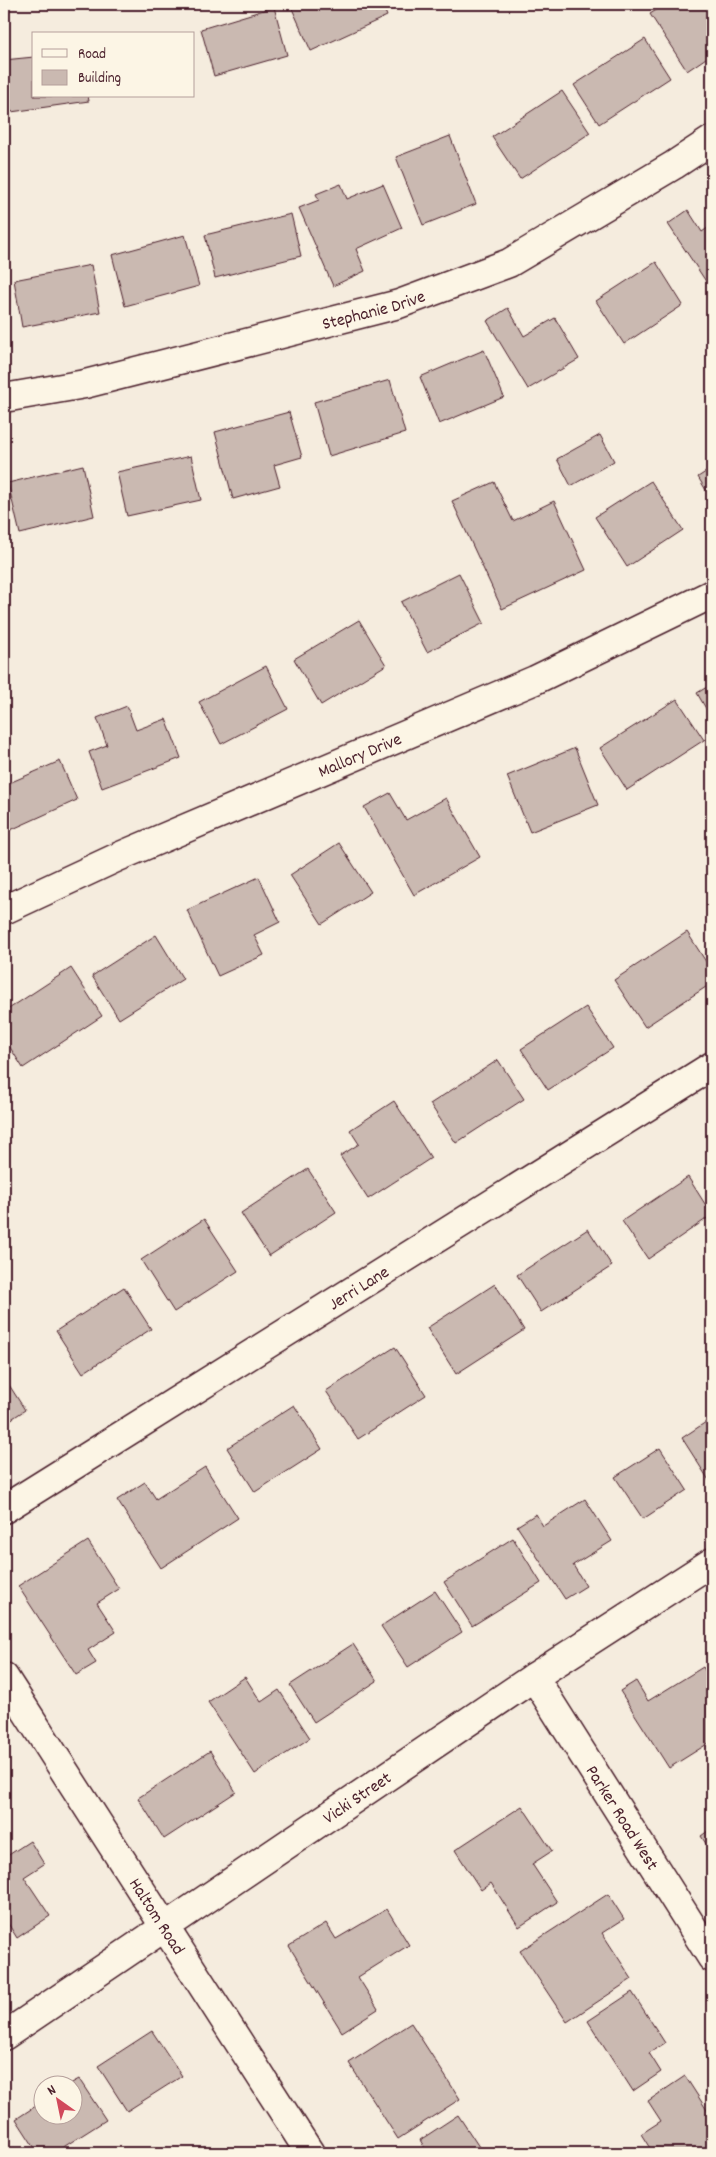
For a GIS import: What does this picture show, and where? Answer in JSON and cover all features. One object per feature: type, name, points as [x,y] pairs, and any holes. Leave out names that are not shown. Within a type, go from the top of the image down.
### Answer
[{"type":"street","name":"Stephanie Drive","points":[[4,398],[85,384],[399,304],[509,263],[674,165],[712,140]]},
{"type":"street","name":"Mallory Drive","points":[[4,910],[118,857],[535,680],[712,594]]},
{"type":"street","name":"Jerri Lane","points":[[4,1508],[712,1066]]},
{"type":"street","name":"Vicki Street","points":[[4,2036],[534,1677],[712,1562]]},
{"type":"street","name":"Haltom Road","points":[[4,1677],[310,2153]]},
{"type":"street","name":"Parker Road West","points":[[534,1677],[712,1958]]},
{"type":"building","points":[[290,4],[382,4],[387,16],[311,51]]},
{"type":"building","points":[[666,4],[712,4],[712,54],[687,71],[650,14]]},
{"type":"building","points":[[274,7],[287,55],[214,76],[201,29]]},
{"type":"building","points":[[645,39],[670,78],[599,124],[574,85]]},
{"type":"building","points":[[32,57],[32,98],[88,98],[89,101],[11,112],[4,60]]},
{"type":"building","points":[[562,91],[590,133],[520,179],[492,137]]},
{"type":"building","points":[[450,136],[476,204],[423,225],[396,157]]},
{"type":"building","points":[[341,184],[347,199],[383,184],[402,228],[356,249],[365,271],[333,286],[299,208],[319,200],[316,194]]},
{"type":"building","points":[[688,210],[702,232],[712,225],[712,284],[709,286],[668,224]]},
{"type":"building","points":[[291,214],[301,256],[215,278],[205,235]]},
{"type":"building","points":[[185,235],[199,286],[125,306],[112,255]]},
{"type":"building","points":[[656,262],[683,305],[624,344],[596,301]]},
{"type":"building","points":[[91,265],[100,312],[22,327],[14,280]]},
{"type":"building","points":[[508,308],[524,336],[555,318],[579,359],[528,389],[487,321]]},
{"type":"building","points":[[484,350],[504,397],[439,424],[420,377]]},
{"type":"building","points":[[390,380],[405,433],[329,456],[314,402]]},
{"type":"building","points":[[289,412],[302,457],[274,465],[280,486],[233,499],[215,432]]},
{"type":"building","points":[[600,435],[614,461],[571,486],[557,459]]},
{"type":"building","points":[[191,456],[201,500],[127,516],[117,472]]},
{"type":"building","points":[[83,465],[94,516],[20,534],[8,483]]},
{"type":"building","points":[[712,468],[712,500],[698,477]]},
{"type":"building","points":[[651,481],[683,530],[627,567],[595,517]]},
{"type":"building","points":[[494,482],[513,521],[554,501],[586,570],[502,609],[452,501]]},
{"type":"building","points":[[459,573],[484,623],[427,652],[401,602]]},
{"type":"building","points":[[359,620],[386,665],[321,705],[294,659]]},
{"type":"building","points":[[266,666],[288,709],[221,744],[199,702]]},
{"type":"building","points":[[712,684],[712,719],[697,693]]},
{"type":"building","points":[[677,699],[704,740],[627,790],[600,748]]},
{"type":"building","points":[[127,706],[136,730],[166,719],[181,758],[102,788],[89,752],[107,745],[97,718]]},
{"type":"building","points":[[575,748],[598,805],[530,832],[507,776]]},
{"type":"building","points":[[60,761],[77,800],[4,833],[4,777],[7,784]]},
{"type":"building","points":[[390,793],[406,820],[446,798],[480,857],[414,895],[364,807]]},
{"type":"building","points":[[339,843],[371,892],[322,924],[290,875]]},
{"type":"building","points":[[259,877],[280,922],[254,935],[264,955],[218,976],[187,910]]},
{"type":"building","points":[[687,932],[712,971],[712,983],[645,1027],[614,980]]},
{"type":"building","points":[[156,935],[183,979],[119,1019],[92,976]]},
{"type":"building","points":[[71,968],[102,1016],[23,1068],[4,1038],[4,1012]]},
{"type":"building","points":[[586,1007],[613,1048],[548,1090],[521,1049]]},
{"type":"building","points":[[498,1060],[524,1099],[456,1143],[430,1104]]},
{"type":"building","points":[[394,1101],[431,1158],[368,1199],[340,1156],[359,1144],[350,1130]]},
{"type":"building","points":[[308,1169],[336,1212],[269,1256],[241,1213]]},
{"type":"building","points":[[688,1177],[712,1215],[648,1259],[622,1221]]},
{"type":"building","points":[[204,1219],[238,1271],[174,1312],[141,1260]]},
{"type":"building","points":[[588,1229],[612,1266],[541,1312],[517,1275]]},
{"type":"building","points":[[495,1284],[524,1330],[456,1374],[427,1328]]},
{"type":"building","points":[[124,1287],[151,1329],[83,1373],[56,1331]]},
{"type":"building","points":[[395,1347],[426,1395],[358,1439],[326,1391]]},
{"type":"building","points":[[4,1377],[25,1410],[4,1424]]},
{"type":"building","points":[[294,1405],[322,1449],[255,1492],[227,1448]]},
{"type":"building","points":[[712,1418],[712,1485],[682,1438]]},
{"type":"building","points":[[660,1448],[687,1490],[643,1519],[615,1477]]},
{"type":"building","points":[[205,1467],[238,1518],[161,1568],[117,1500],[145,1482],[156,1499]]},
{"type":"building","points":[[585,1499],[612,1541],[573,1565],[586,1586],[565,1599],[517,1526],[536,1514],[543,1526]]},
{"type":"building","points":[[513,1538],[541,1583],[472,1626],[444,1582]]},
{"type":"building","points":[[88,1541],[119,1589],[97,1603],[116,1632],[88,1650],[96,1663],[76,1675],[18,1586]]},
{"type":"building","points":[[435,1591],[462,1632],[408,1667],[381,1626]]},
{"type":"building","points":[[353,1644],[377,1681],[314,1722],[290,1685]]},
{"type":"building","points":[[703,1667],[712,1682],[712,1741],[669,1768],[620,1691],[636,1681],[648,1701]]},
{"type":"building","points":[[245,1677],[261,1702],[279,1690],[310,1738],[255,1774],[208,1702]]},
{"type":"building","points":[[210,1751],[236,1792],[164,1839],[138,1798]]},
{"type":"building","points":[[522,1806],[552,1851],[532,1864],[557,1902],[519,1927],[491,1883],[481,1890],[455,1850]]},
{"type":"building","points":[[712,1828],[712,1853],[701,1836]]},
{"type":"building","points":[[30,1841],[44,1864],[24,1877],[50,1916],[17,1938],[4,1917],[4,1858]]},
{"type":"building","points":[[608,1894],[624,1919],[602,1933],[632,1979],[567,2022],[520,1951]]},
{"type":"building","points":[[387,1909],[409,1945],[358,1977],[378,2009],[342,2032],[289,1946],[326,1923],[336,1939]]},
{"type":"building","points":[[632,1992],[665,2043],[649,2053],[661,2072],[633,2091],[588,2021]]},
{"type":"building","points":[[411,2023],[460,2099],[398,2139],[349,2063]]},
{"type":"building","points":[[152,2031],[182,2076],[127,2111],[98,2066]]},
{"type":"building","points":[[685,2076],[712,2118],[712,2149],[706,2153],[653,2153],[641,2134],[661,2121],[648,2101]]},
{"type":"building","points":[[82,2084],[106,2120],[54,2153],[38,2153],[16,2119],[32,2109],[32,2124],[82,2124]]},
{"type":"building","points":[[458,2115],[483,2153],[428,2153],[420,2140]]}]
